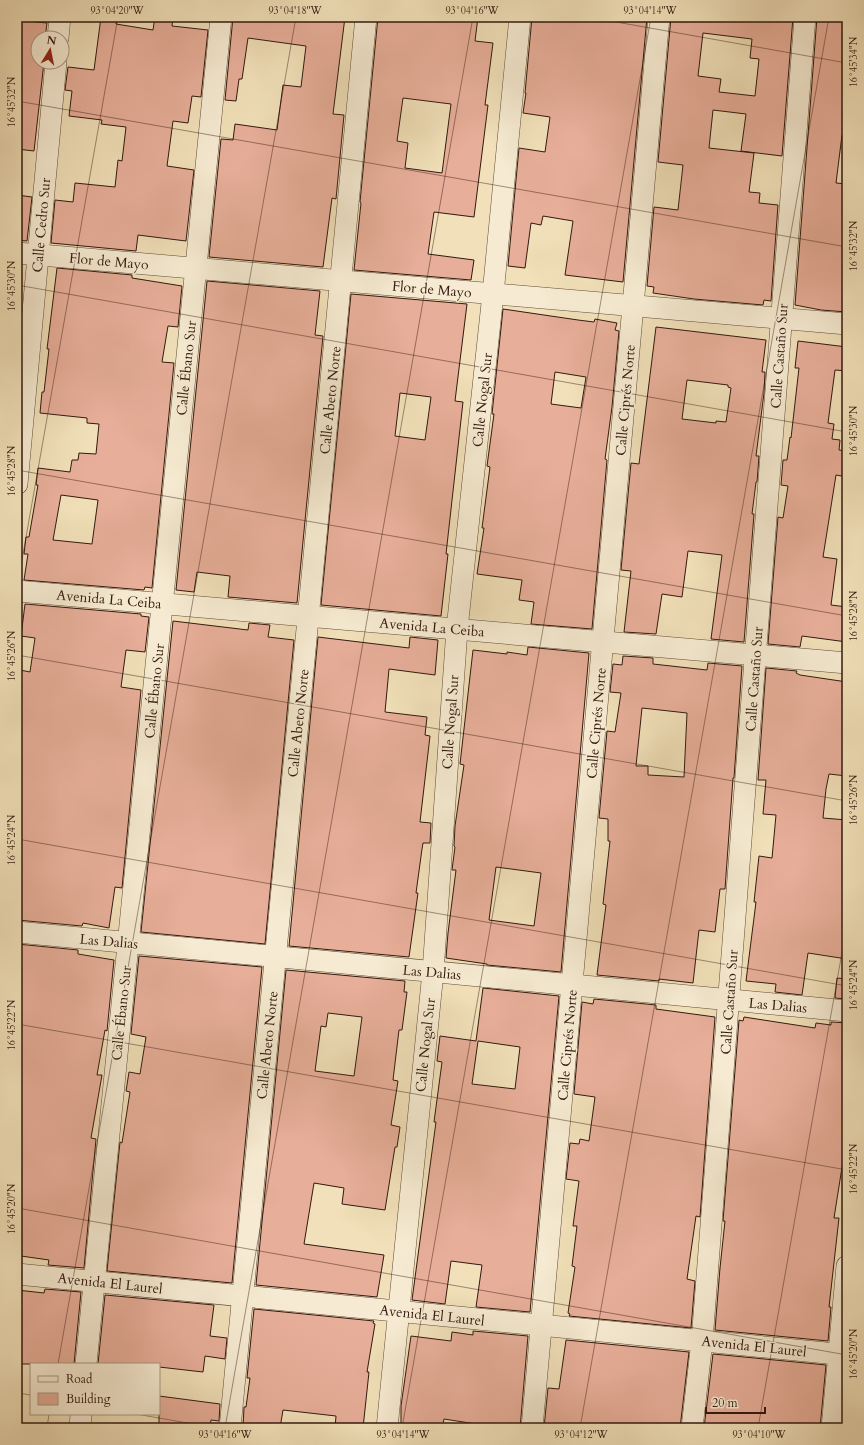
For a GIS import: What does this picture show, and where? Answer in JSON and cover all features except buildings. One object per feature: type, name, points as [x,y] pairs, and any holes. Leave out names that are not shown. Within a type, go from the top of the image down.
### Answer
[{"type":"street","points":[[59,30],[60,17]]},
{"type":"street","name":"Calle Ébano Sur","points":[[86,1363],[221,17]]},
{"type":"street","name":"Calle Abeto Norte","points":[[230,1428],[366,17]]},
{"type":"street","name":"Calle Nogal Sur","points":[[388,1428],[398,1311],[433,972],[457,629],[493,294],[520,17]]},
{"type":"street","name":"Calle Ciprés Norte","points":[[532,1428],[659,17]]},
{"type":"street","name":"Calle Castaño Sur","points":[[692,1428],[702,1341],[805,17]]},
{"type":"street","name":"Calle Cedro Sur","points":[[17,484],[55,70]]},
{"type":"street","name":"Flor de Mayo","points":[[17,253],[847,324]]},
{"type":"street","name":"Avenida La Ceiba","points":[[17,591],[847,663]]},
{"type":"street","name":"Las Dalias","points":[[17,932],[847,1011]]},
{"type":"street","points":[[832,1428],[843,1355],[847,1266]]},
{"type":"street","name":"Avenida El Laurel","points":[[17,1274],[843,1355]]},
{"type":"street","points":[[80,1428],[81,1415]]}]
